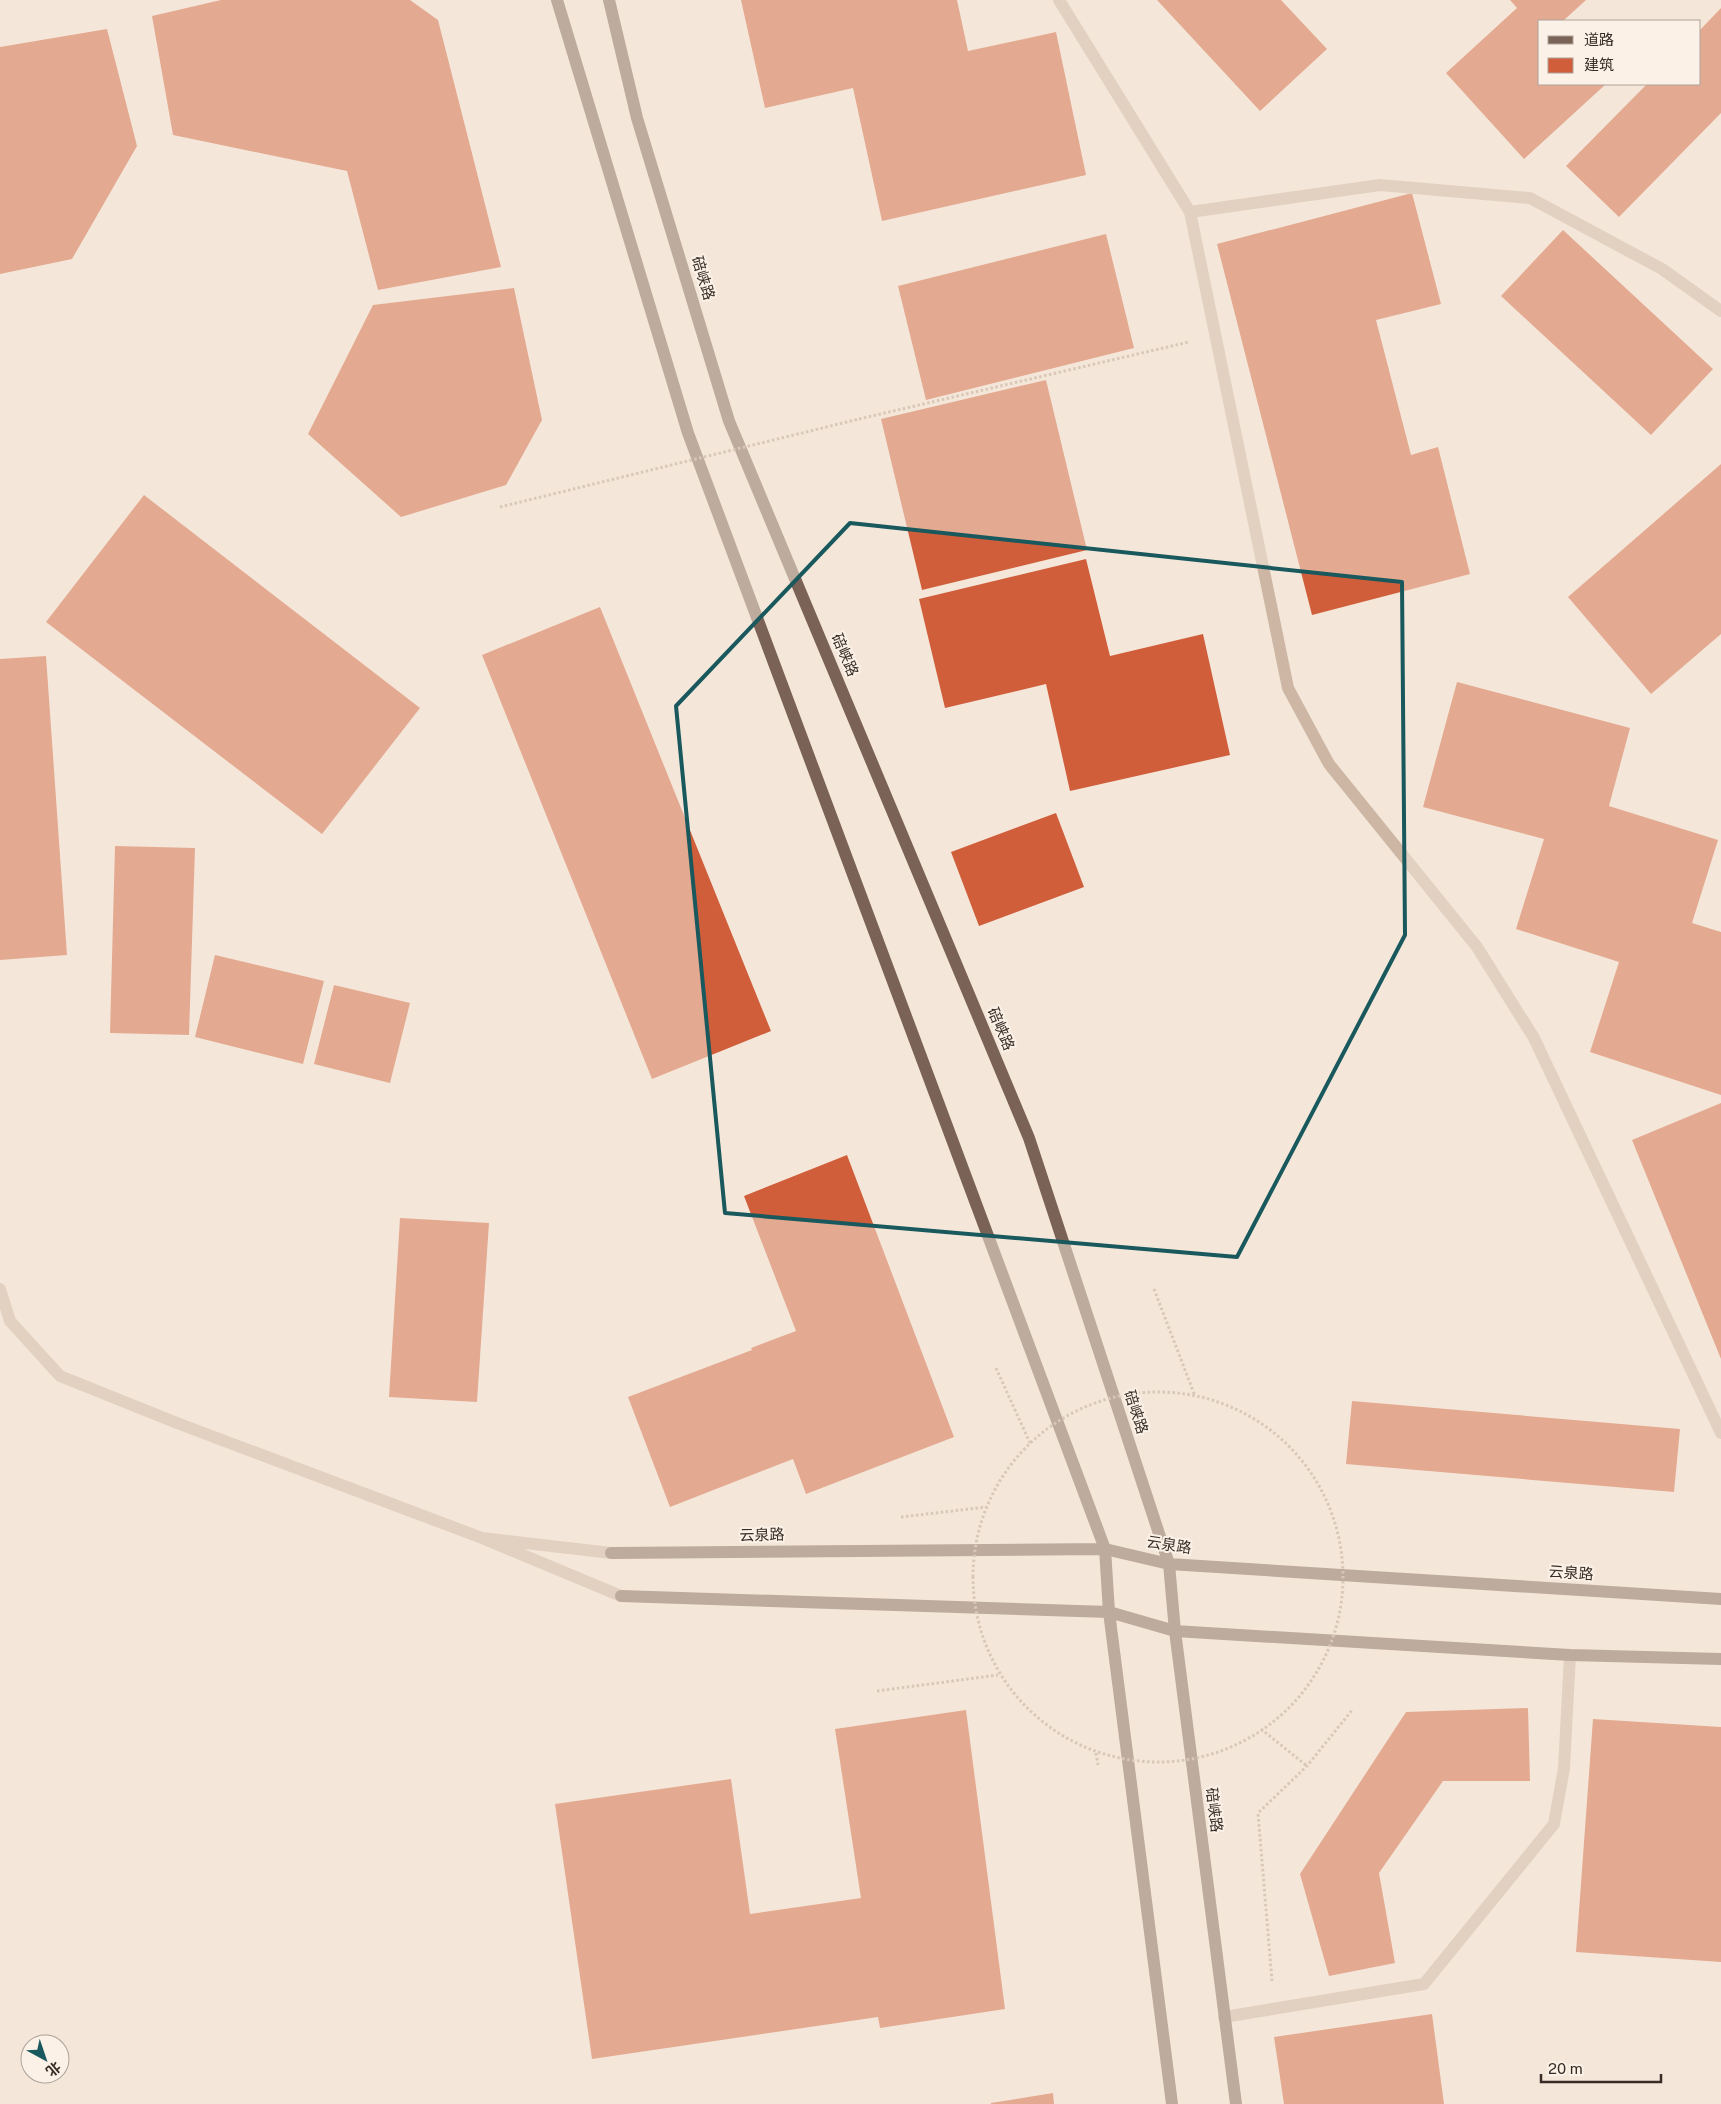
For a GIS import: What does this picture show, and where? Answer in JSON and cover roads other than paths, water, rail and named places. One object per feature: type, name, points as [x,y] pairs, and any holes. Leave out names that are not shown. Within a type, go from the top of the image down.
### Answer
[{"type":"main road","points":[[557,0],[688,433],[1105,1549],[1109,1612],[1172,2104]]},
{"type":"main road","name":"碚峡路","points":[[609,0],[637,118],[729,421],[1029,1138],[1169,1564],[1175,1631],[1236,2104]]},
{"type":"main road","name":"云泉路","points":[[611,1553],[1105,1549],[1169,1564],[1721,1599]]},
{"type":"main road","points":[[621,1596],[1109,1612],[1175,1631],[1570,1655],[1721,1659]]},
{"type":"street","points":[[1059,0],[1190,212],[1288,688],[1329,764],[1477,947],[1534,1038],[1721,1433]]},
{"type":"street","points":[[1190,212],[1380,185],[1530,198],[1662,269],[1721,311]]},
{"type":"street","points":[[0,1289],[10,1320],[60,1376],[177,1423],[482,1538],[621,1596]]},
{"type":"street","points":[[482,1538],[611,1553]]},
{"type":"street","points":[[1224,2017],[1424,1984],[1554,1824],[1564,1768],[1570,1655]]}]
